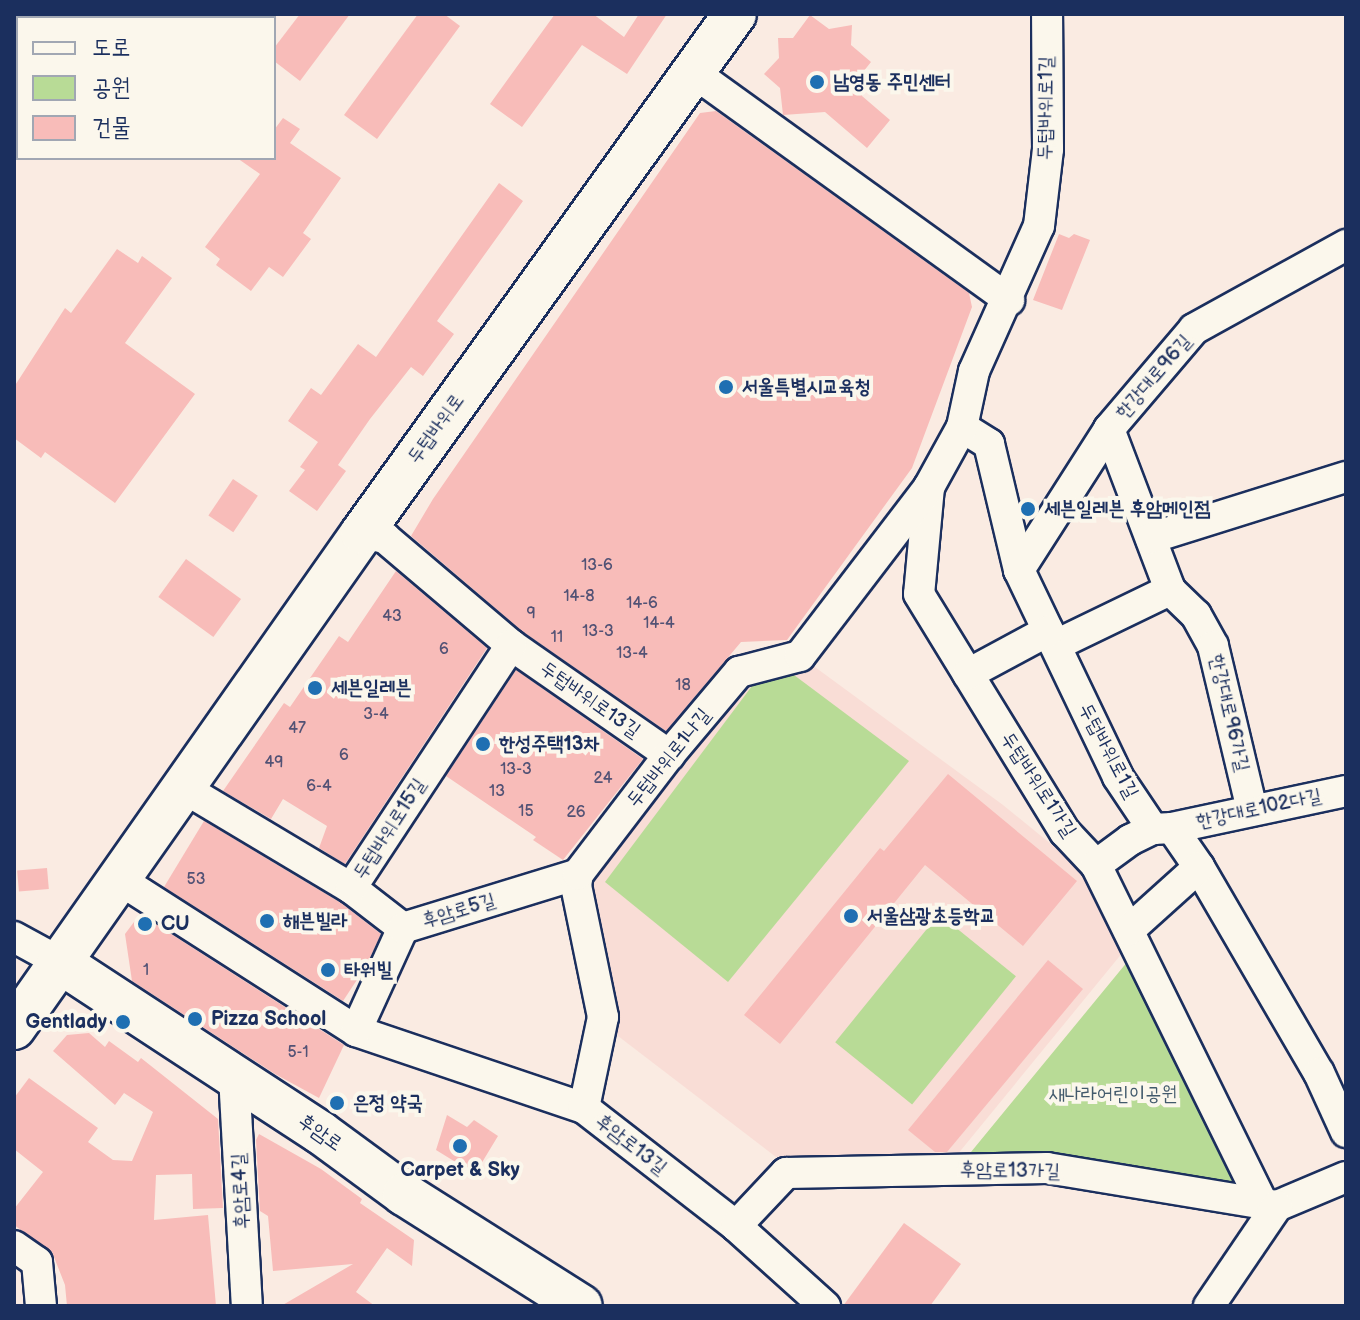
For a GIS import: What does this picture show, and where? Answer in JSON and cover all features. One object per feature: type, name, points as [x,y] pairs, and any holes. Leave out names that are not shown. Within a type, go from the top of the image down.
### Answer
[{"type":"main road","name":"두텁바위로","points":[[14,1028],[58,961],[362,533],[735,14]]},
{"type":"main road","name":"후암로","points":[[58,961],[234,1076],[404,1194],[581,1306]]},
{"type":"street","name":"두텁바위로1길","points":[[929,487],[962,427],[974,371],[1009,300],[1039,226],[1048,149],[1047,14]]},
{"type":"street","points":[[693,72],[1009,300]]},
{"type":"street","name":"한강대로96길","points":[[1019,570],[1109,429],[1194,329],[1346,245]]},
{"type":"street","name":"두텁바위로1길","points":[[962,427],[989,444],[1019,570],[1118,777],[1199,867],[1319,1073],[1346,1132]]},
{"type":"street","name":"한강대로96가길","points":[[1109,429],[1170,590],[1196,615],[1213,646],[1252,810]]},
{"type":"street","points":[[1151,538],[1346,477]]},
{"type":"street","name":"두텁바위로1가길","points":[[929,487],[919,594],[1065,832],[1096,865],[1270,1205]]},
{"type":"street","name":"두텁바위로1나길","points":[[578,874],[669,755],[739,672],[800,656],[929,487]]},
{"type":"street","name":"두텁바위로13길","points":[[362,533],[385,538],[511,645],[669,755]]},
{"type":"street","points":[[968,674],[1170,590]]},
{"type":"street","name":"두텁바위로15길","points":[[351,888],[511,645]]},
{"type":"street","points":[[182,787],[351,888],[403,928]]},
{"type":"street","name":"한강대로102다길","points":[[1096,865],[1130,840],[1162,829],[1346,791]]},
{"type":"street","points":[[1129,930],[1199,867]]},
{"type":"street","points":[[578,874],[576,886],[603,1017],[584,1108]]},
{"type":"street","name":"후암로5길","points":[[356,1031],[403,928],[578,874]]},
{"type":"street","points":[[117,878],[356,1031]]},
{"type":"street","points":[[14,937],[58,961]]},
{"type":"street","name":"후암로13길","points":[[356,1031],[584,1108],[736,1226],[825,1306]]},
{"type":"street","name":"후암로4길","points":[[234,1076],[247,1306]]},
{"type":"street","name":"후암로13가길","points":[[736,1226],[786,1173],[1047,1168],[1270,1205]]},
{"type":"street","points":[[1209,1306],[1270,1205],[1346,1177]]},
{"type":"street","points":[[14,1246],[37,1262],[41,1306]]},
{"type":"shaded area","name":"서울삼광초등학교","points":[[804,659],[1003,805],[1084,871],[1123,952],[957,1155],[776,1157],[618,1036],[589,880],[747,673]]},
{"type":"green space","points":[[794,675],[909,761],[728,982],[605,882],[752,686]]},
{"type":"green space","points":[[939,914],[1016,976],[912,1105],[835,1042]]},
{"type":"green space","name":"새나라어린이공원","points":[[1128,961],[1244,1190],[1082,1161],[971,1152]]},
{"type":"building","points":[[300,14],[350,14],[300,81],[276,63],[276,45]]},
{"type":"building","points":[[418,14],[444,14],[460,26],[377,139],[344,115]]},
{"type":"building","points":[[555,14],[593,14],[624,37],[639,14],[667,14],[627,74],[582,45],[522,127],[490,104]]},
{"type":"building","name":"남영동 주민센터","points":[[810,15],[829,29],[852,25],[851,45],[871,62],[859,77],[862,96],[890,120],[867,148],[825,112],[783,115],[780,88],[764,74],[779,58],[778,38],[793,38]]},
{"type":"building","name":"서울특별시교육청","points":[[716,111],[969,293],[972,307],[912,468],[787,640],[741,642],[666,731],[522,631],[411,536],[433,499],[700,113]]},
{"type":"building","points":[[283,118],[300,129],[290,143],[341,178],[303,233],[311,239],[283,277],[269,267],[251,291],[216,265],[220,259],[205,247],[260,174],[240,160],[276,160],[276,127]]},
{"type":"building","points":[[499,183],[523,201],[437,321],[454,334],[423,376],[411,367],[370,419],[338,465],[346,471],[317,511],[289,491],[305,470],[300,467],[318,442],[288,421],[311,388],[321,395],[358,344],[376,357]]},
{"type":"building","points":[[1059,234],[1069,238],[1074,234],[1090,240],[1062,310],[1033,300]]},
{"type":"building","points":[[117,249],[138,263],[142,256],[172,278],[125,343],[195,394],[115,503],[45,452],[41,458],[14,438],[14,387],[65,308],[71,313]]},
{"type":"building","points":[[233,479],[258,496],[233,532],[208,515]]},
{"type":"building","points":[[186,559],[241,599],[213,637],[158,597]]},
{"type":"building","points":[[396,571],[487,648],[345,864],[319,848],[327,826],[283,799],[271,819],[223,791],[284,703],[290,707],[339,636],[348,642]]},
{"type":"building","points":[[516,670],[643,759],[563,860],[533,840],[536,837],[446,776]]},
{"type":"building","points":[[948,774],[1077,881],[1023,946],[925,865],[780,1044],[744,1015],[880,848],[884,851]]},
{"type":"building","points":[[204,821],[341,903],[381,934],[366,966],[343,1001],[164,887]]},
{"type":"building","points":[[47,868],[49,889],[19,892],[17,871]]},
{"type":"building","points":[[140,914],[344,1045],[319,1098],[275,1074],[132,981],[125,934]]},
{"type":"building","points":[[1048,960],[1083,989],[947,1152],[935,1152],[908,1130]]},
{"type":"building","points":[[89,1033],[105,1047],[109,1041],[138,1062],[141,1058],[218,1119],[223,1208],[193,1209],[192,1174],[156,1175],[154,1220],[208,1215],[216,1306],[67,1306],[65,1285],[52,1252],[14,1225],[14,1209],[43,1172],[14,1149],[14,1098],[29,1078],[98,1128],[88,1142],[113,1160],[132,1161],[153,1112],[124,1093],[115,1105],[53,1051],[67,1035]]},
{"type":"building","points":[[447,1115],[467,1127],[474,1120],[498,1136],[475,1174],[436,1150]]},
{"type":"building","points":[[259,1134],[321,1169],[362,1199],[360,1203],[414,1240],[412,1266],[387,1248],[356,1292],[375,1306],[281,1306],[353,1264],[273,1271],[268,1216],[260,1211],[256,1140]]},
{"type":"building","points":[[904,1223],[961,1264],[930,1306],[843,1306]]},
{"type":"place","name":"남영동 주민센터","points":[[817,82]]},
{"type":"place","name":"서울특별시교육청","points":[[726,387]]},
{"type":"place","name":"세븐일레븐 후암메인점","points":[[1028,509]]},
{"type":"place","name":"세븐일레븐","points":[[315,688]]},
{"type":"place","name":"한성주택13차","points":[[483,744]]},
{"type":"place","name":"서울삼광초등학교","points":[[851,916]]},
{"type":"place","name":"해븐빌라","points":[[267,921]]},
{"type":"place","name":"CU","points":[[145,924]]},
{"type":"place","name":"타워빌","points":[[328,970]]},
{"type":"place","name":"Pizza School","points":[[195,1019]]},
{"type":"place","name":"Gentlady","points":[[123,1022]]},
{"type":"place","name":"은정 약국","points":[[337,1103]]},
{"type":"place","name":"Carpet & Sky","points":[[460,1146]]}]
